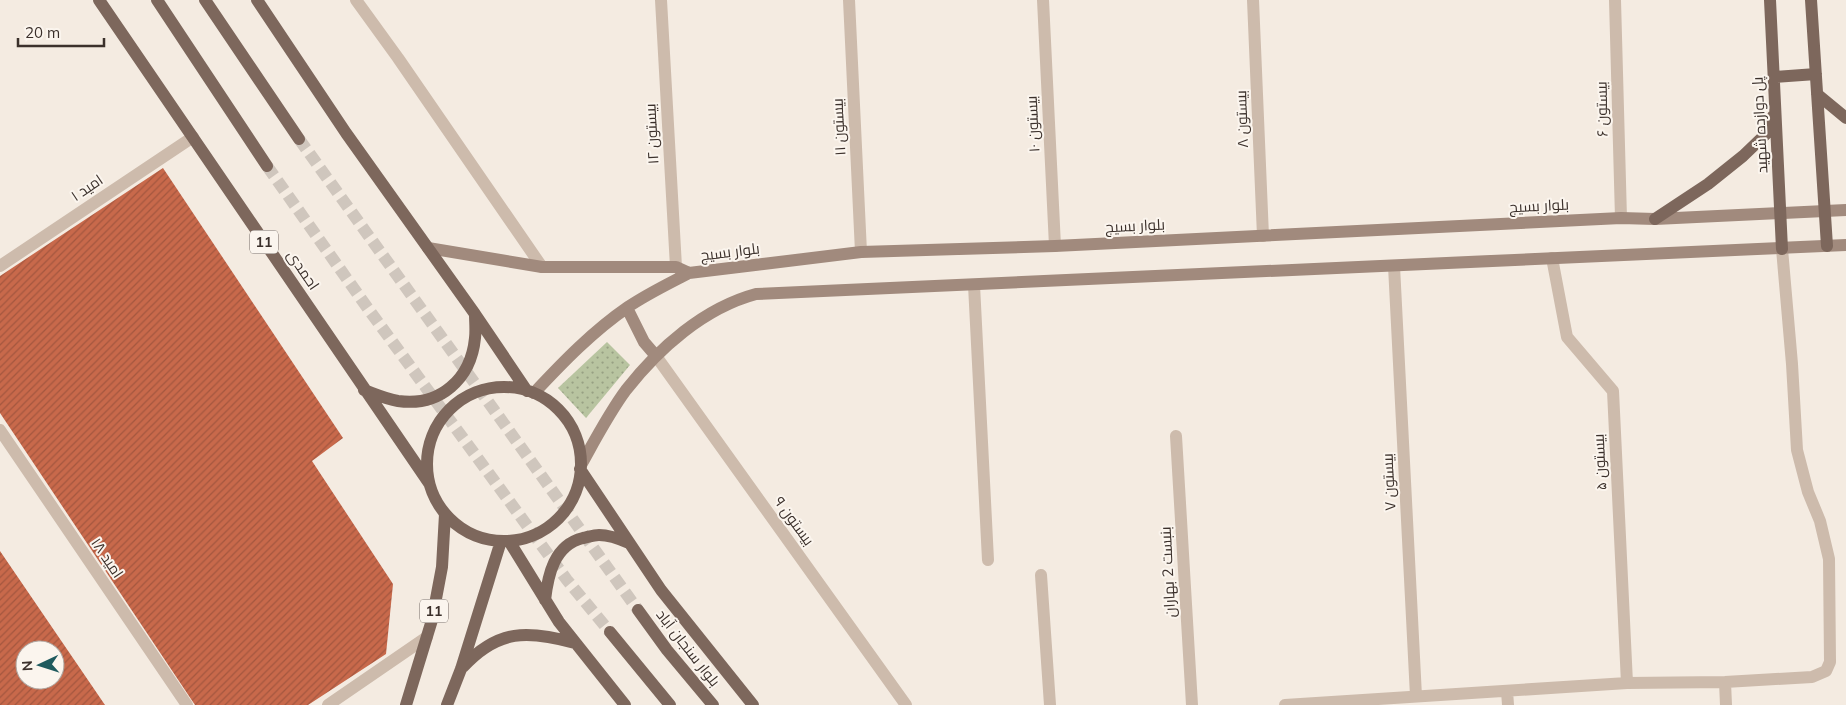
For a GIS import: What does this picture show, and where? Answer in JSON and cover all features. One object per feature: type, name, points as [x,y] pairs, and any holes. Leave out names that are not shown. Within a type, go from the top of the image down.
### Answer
[{"type":"main road","name":"احمدی","points":[[99,0],[429,483]]},
{"type":"main road","points":[[157,0],[268,166]]},
{"type":"main road","points":[[206,0],[299,139]]},
{"type":"main road","name":"11","points":[[256,0],[346,133],[531,392]]},
{"type":"main road","name":"پل دوازده شهید","points":[[1770,0],[1782,249]]},
{"type":"main road","points":[[1811,0],[1827,246]]},
{"type":"main road","points":[[1774,77],[1816,74]]},
{"type":"main road","points":[[1817,94],[1846,118]]},
{"type":"main road","points":[[1655,219],[1708,184],[1743,156],[1768,132],[1776,109]]},
{"type":"main road","name":"بلوار بسیج","points":[[428,248],[542,267],[676,267],[689,273],[861,252],[1055,246],[1620,218],[1655,219],[1846,210]]},
{"type":"main road","points":[[753,705],[661,590],[580,467],[626,390],[656,356],[708,314],[738,299],[756,294],[1846,245]]},
{"type":"main road","points":[[531,392],[577,348],[627,308],[651,292],[689,273]]},
{"type":"main road","points":[[627,308],[644,342],[656,356]]},
{"type":"main road","points":[[364,390],[398,401],[423,401],[442,394],[459,380],[470,359],[475,338],[475,314]]},
{"type":"main road","name":"11","points":[[510,387],[531,392],[553,405],[568,422],[578,442],[580,467],[577,488],[567,508],[552,525],[531,536],[505,541],[491,540],[473,535],[458,526],[445,514],[435,499],[429,483],[427,459],[432,435],[445,414],[464,398],[486,389],[510,387]]},
{"type":"main road","name":"11","points":[[406,705],[432,620],[442,567],[445,514]]},
{"type":"main road","points":[[545,600],[549,571],[558,554],[568,545],[580,539],[598,535],[613,537],[629,543]]},
{"type":"main road","points":[[505,541],[559,622],[625,705]]},
{"type":"main road","points":[[447,705],[505,541]]},
{"type":"main road","name":"بلوار سنجان آباد","points":[[638,610],[667,650],[713,705]]},
{"type":"main road","points":[[610,632],[670,705]]},
{"type":"main road","points":[[461,669],[476,653],[491,643],[513,635],[552,636],[575,642]]},
{"type":"street","points":[[356,0],[542,267]]},
{"type":"street","name":"بیستون ۱۲","points":[[661,0],[676,267]]},
{"type":"street","name":"بیستون ۱۱","points":[[849,0],[861,252]]},
{"type":"street","name":"بیستون ۱۰","points":[[1043,0],[1055,246]]},
{"type":"street","name":"بیستون ۸","points":[[1253,0],[1263,236]]},
{"type":"street","name":"بیستون ۶","points":[[1615,0],[1620,218]]},
{"type":"street","name":"امید ۱","points":[[0,266],[193,137]]},
{"type":"street","points":[[1285,705],[1628,683],[1725,682],[1812,677],[1826,671],[1830,662],[1828,559],[1820,521],[1808,492],[1797,450],[1782,249]]},
{"type":"street","name":"بیستون ۵","points":[[1552,258],[1567,337],[1613,391],[1628,683]]},
{"type":"street","name":"بیستون ۷","points":[[1394,266],[1416,696]]},
{"type":"street","points":[[974,285],[988,560]]},
{"type":"street","name":"بیستون ۹","points":[[656,356],[906,705]]},
{"type":"street","name":"امید ۱۸","points":[[0,430],[188,705]]},
{"type":"street","name":"بنبست 2 بهاران","points":[[1176,436],[1192,705]]},
{"type":"street","points":[[1041,575],[1050,705]]},
{"type":"street","points":[[328,705],[427,637]]},
{"type":"street","points":[[1725,682],[1726,705]]},
{"type":"street","points":[[1507,691],[1508,705]]},
{"type":"green space","points":[[607,342],[630,365],[586,418],[558,388]]},
{"type":"building","points":[[163,168],[343,438],[312,461],[393,584],[386,654],[308,705],[195,705],[0,413],[0,276]]},
{"type":"building","points":[[0,551],[61,640],[15,640],[15,690],[65,690],[65,646],[105,705],[0,705]]},
{"type":"tunnel","points":[[299,139],[638,610]]},
{"type":"tunnel","points":[[267,166],[369,310],[567,580],[610,632]]}]
